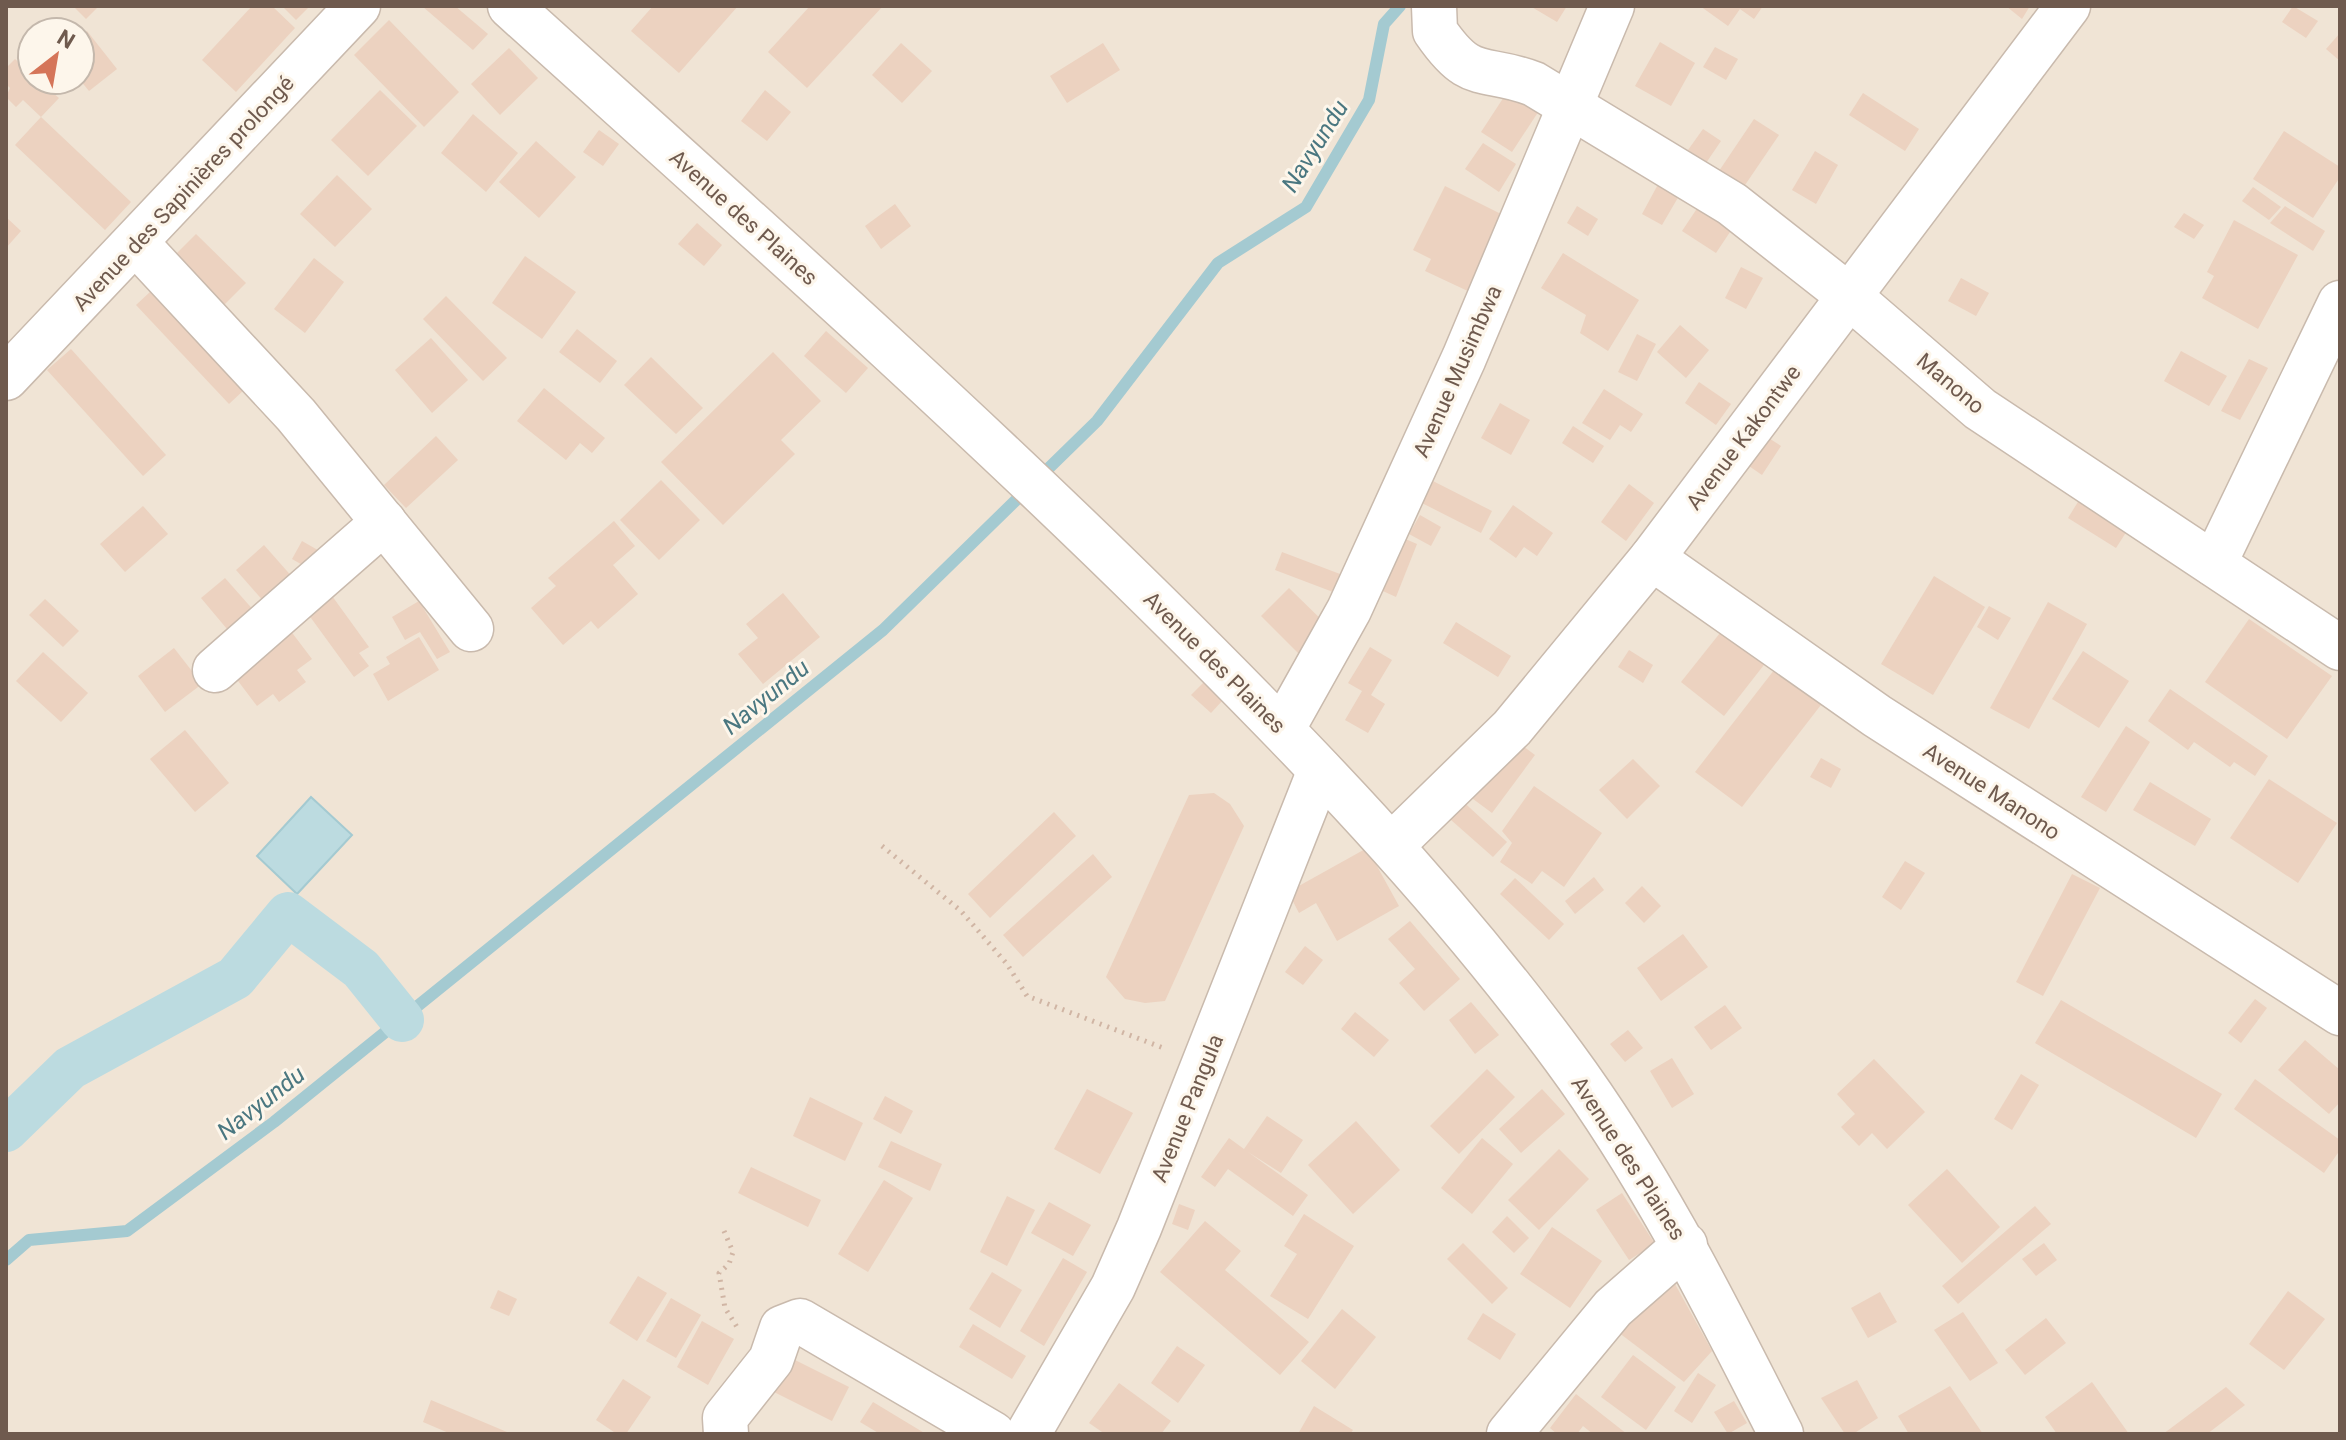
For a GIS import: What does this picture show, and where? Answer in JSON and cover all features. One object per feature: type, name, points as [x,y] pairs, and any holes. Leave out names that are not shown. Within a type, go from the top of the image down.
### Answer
[{"type":"street","name":"Avenue des Sapinières prolongé","points":[[6,378],[358,6]]},
{"type":"street","name":"Avenue des Plaines","points":[[510,6],[993,442],[1283,728],[1392,845],[1564,1057],[1612,1127],[1685,1245],[1781,1434]]},
{"type":"street","name":"Manono","points":[[1434,6],[1435,31],[1470,69],[1514,76],[1534,84],[1732,204],[1849,296],[1980,409],[2340,648]]},
{"type":"street","name":"Avenue Musimbwa","points":[[1283,728],[1349,610],[1464,358],[1612,6]]},
{"type":"street","name":"Avenue Kakontwe","points":[[1392,845],[1512,728],[1652,558],[2068,6]]},
{"type":"street","points":[[136,243],[296,415],[471,629]]},
{"type":"street","points":[[2214,564],[2340,303]]},
{"type":"street","points":[[215,670],[384,522]]},
{"type":"street","name":"Avenue Manono","points":[[1652,558],[1914,741],[2340,1013]]},
{"type":"street","name":"Avenue Pangula","points":[[1028,1434],[1113,1287],[1320,770]]},
{"type":"street","points":[[1509,1434],[1613,1308],[1685,1245]]},
{"type":"street","points":[[726,1434],[723,1426],[729,1411],[771,1360],[782,1328],[791,1322],[809,1324],[993,1434]]},
{"type":"path","points":[[882,846],[961,911],[1007,964],[1027,996],[1146,1038],[1203,1068]]},
{"type":"path","points":[[724,1231],[733,1252],[729,1264],[719,1273],[725,1308],[753,1346],[771,1360]]},
{"type":"shaded area","points":[[6,6],[2340,6],[2340,1434],[6,1434]]},
{"type":"water","points":[[311,797],[352,835],[297,894],[257,856]]},
{"type":"building","points":[[73,6],[99,6],[89,16],[83,16]]},
{"type":"building","points":[[252,6],[272,6],[295,28],[236,92],[202,60]]},
{"type":"building","points":[[282,6],[310,6],[296,20]]},
{"type":"building","points":[[422,6],[455,6],[488,34],[473,50]]},
{"type":"building","points":[[653,6],[738,6],[679,73],[631,31]]},
{"type":"building","points":[[810,6],[883,6],[807,88],[768,52]]},
{"type":"building","points":[[1530,6],[1567,6],[1557,22]]},
{"type":"building","points":[[1700,6],[1763,6],[1754,19],[1740,9],[1728,26]]},
{"type":"building","points":[[2006,6],[2030,6],[2022,19]]},
{"type":"building","points":[[2293,6],[2318,21],[2306,38],[2282,22]]},
{"type":"building","points":[[389,20],[459,92],[424,127],[354,55]]},
{"type":"building","points":[[2340,33],[2340,61],[2326,49]]},
{"type":"building","points":[[96,42],[117,69],[96,86]]},
{"type":"building","points":[[1660,42],[1695,63],[1671,106],[1635,86]]},
{"type":"building","points":[[901,43],[932,71],[902,103],[872,75]]},
{"type":"building","points":[[1103,43],[1120,70],[1067,103],[1050,76]]},
{"type":"building","points":[[1715,47],[1738,59],[1726,80],[1703,67]]},
{"type":"building","points":[[509,48],[538,78],[500,115],[471,84]]},
{"type":"building","points":[[16,60],[16,96],[59,98],[41,117],[23,100],[16,107],[6,97],[10,88],[6,84],[6,68]]},
{"type":"building","points":[[1515,80],[1546,100],[1512,152],[1481,132]]},
{"type":"building","points":[[380,90],[417,126],[368,176],[331,140]]},
{"type":"building","points":[[765,90],[791,112],[767,141],[741,121]]},
{"type":"building","points":[[1863,93],[1919,129],[1905,151],[1849,115]]},
{"type":"building","points":[[473,114],[518,153],[486,192],[441,153]]},
{"type":"building","points":[[41,117],[131,202],[105,230],[15,145]]},
{"type":"building","points":[[1754,119],[1779,135],[1743,188],[1719,171]]},
{"type":"building","points":[[1703,129],[1721,141],[1706,163],[1688,150]]},
{"type":"building","points":[[599,130],[619,144],[603,166],[583,152]]},
{"type":"building","points":[[2284,131],[2340,167],[2340,177],[2313,218],[2253,179]]},
{"type":"building","points":[[536,141],[576,177],[539,218],[499,182]]},
{"type":"building","points":[[1483,143],[1516,164],[1499,192],[1465,169]]},
{"type":"building","points":[[1815,151],[1838,165],[1816,204],[1792,190]]},
{"type":"building","points":[[337,175],[372,209],[335,247],[300,214]]},
{"type":"building","points":[[1662,177],[1683,189],[1662,225],[1642,214]]},
{"type":"building","points":[[1445,186],[1509,218],[1472,293],[1425,271],[1431,259],[1413,250]]},
{"type":"building","points":[[2253,187],[2281,207],[2269,220],[2242,201]]},
{"type":"building","points":[[1706,195],[1740,217],[1716,253],[1682,231]]},
{"type":"building","points":[[895,204],[911,226],[881,249],[865,226]]},
{"type":"building","points":[[1577,206],[1598,219],[1588,236],[1567,223]]},
{"type":"building","points":[[2285,206],[2325,231],[2313,251],[2270,223]]},
{"type":"building","points":[[2184,213],[2204,225],[2194,239],[2174,227]]},
{"type":"building","points":[[6,217],[21,231],[6,248]]},
{"type":"building","points":[[2234,220],[2298,255],[2258,329],[2202,298],[2214,276],[2207,272]]},
{"type":"building","points":[[697,223],[722,245],[704,266],[678,244]]},
{"type":"building","points":[[196,234],[246,283],[215,314],[165,265]]},
{"type":"building","points":[[1563,253],[1639,300],[1608,351],[1580,333],[1586,315],[1541,288]]},
{"type":"building","points":[[525,256],[576,292],[542,339],[492,303]]},
{"type":"building","points":[[314,258],[344,282],[305,333],[274,309]]},
{"type":"building","points":[[1741,267],[1763,278],[1746,309],[1725,298]]},
{"type":"building","points":[[165,278],[258,377],[229,404],[136,305]]},
{"type":"building","points":[[1961,278],[1989,293],[1976,316],[1948,301]]},
{"type":"building","points":[[446,296],[507,358],[483,381],[423,319]]},
{"type":"building","points":[[1680,325],[1709,350],[1686,378],[1657,352]]},
{"type":"building","points":[[577,329],[617,361],[600,383],[559,352]]},
{"type":"building","points":[[826,331],[868,368],[846,393],[804,356]]},
{"type":"building","points":[[1637,334],[1656,344],[1637,381],[1618,372]]},
{"type":"building","points":[[431,338],[468,380],[432,413],[395,370]]},
{"type":"building","points":[[71,349],[166,455],[143,476],[47,370]]},
{"type":"building","points":[[2181,351],[2227,376],[2209,406],[2164,381]]},
{"type":"building","points":[[773,352],[821,401],[781,440],[795,454],[723,525],[661,462]]},
{"type":"building","points":[[651,357],[703,408],[676,434],[624,385]]},
{"type":"building","points":[[2249,359],[2268,368],[2240,420],[2221,411]]},
{"type":"building","points":[[1699,382],[1731,404],[1716,425],[1685,403]]},
{"type":"building","points":[[544,388],[605,438],[592,453],[580,443],[566,460],[517,421]]},
{"type":"building","points":[[1604,389],[1643,414],[1631,432],[1620,425],[1610,440],[1582,423]]},
{"type":"building","points":[[1500,403],[1530,420],[1511,455],[1481,438]]},
{"type":"building","points":[[1573,426],[1604,446],[1593,463],[1562,443]]},
{"type":"building","points":[[1764,435],[1781,446],[1762,475],[1746,464]]},
{"type":"building","points":[[436,436],[458,460],[406,508],[384,485]]},
{"type":"building","points":[[1429,479],[1492,511],[1481,533],[1418,501]]},
{"type":"building","points":[[661,480],[700,520],[659,560],[620,520]]},
{"type":"building","points":[[1629,484],[1654,503],[1626,541],[1601,522]]},
{"type":"building","points":[[2086,489],[2134,520],[2116,548],[2068,518]]},
{"type":"building","points":[[1513,505],[1553,533],[1537,556],[1524,547],[1516,558],[1489,539]]},
{"type":"building","points":[[143,506],[168,534],[125,572],[100,544]]},
{"type":"building","points":[[1420,515],[1441,527],[1431,546],[1409,534]]},
{"type":"building","points":[[614,521],[635,546],[613,565],[638,594],[598,629],[591,621],[563,645],[531,608],[556,586],[548,578]]},
{"type":"building","points":[[1396,535],[1417,544],[1396,597],[1374,587]]},
{"type":"building","points":[[302,541],[323,553],[313,571],[292,559]]},
{"type":"building","points":[[264,545],[294,579],[266,604],[236,570]]},
{"type":"building","points":[[1282,552],[1340,574],[1333,592],[1275,570]]},
{"type":"building","points":[[1934,576],[1985,607],[1933,695],[1881,664]]},
{"type":"building","points":[[225,578],[257,614],[232,635],[201,598]]},
{"type":"building","points":[[1289,588],[1329,627],[1300,655],[1261,616]]},
{"type":"building","points":[[327,589],[369,647],[359,653],[369,666],[354,677],[303,607]]},
{"type":"building","points":[[783,593],[820,637],[763,684],[738,654],[758,638],[746,624]]},
{"type":"building","points":[[45,599],[79,631],[63,647],[29,615]]},
{"type":"building","points":[[419,601],[450,652],[437,659],[420,632],[405,640],[392,617]]},
{"type":"building","points":[[2048,602],[2087,624],[2029,729],[1990,708]]},
{"type":"building","points":[[1989,606],[2011,618],[1998,640],[1977,627]]},
{"type":"building","points":[[2249,619],[2332,676],[2287,739],[2205,682]]},
{"type":"building","points":[[1456,622],[1511,656],[1498,677],[1443,643]]},
{"type":"building","points":[[1724,628],[1767,661],[1724,716],[1681,682]]},
{"type":"building","points":[[290,630],[312,659],[297,670],[306,682],[279,702],[273,694],[257,706],[232,673]]},
{"type":"building","points":[[419,637],[439,670],[388,701],[373,674],[390,664],[386,657]]},
{"type":"building","points":[[1370,647],[1392,660],[1371,695],[1385,704],[1368,733],[1345,720],[1362,691],[1348,683]]},
{"type":"building","points":[[174,648],[202,684],[165,712],[138,676]]},
{"type":"building","points":[[1629,650],[1653,665],[1643,683],[1618,667]]},
{"type":"building","points":[[2083,651],[2129,681],[2099,728],[2052,699]]},
{"type":"building","points":[[43,652],[88,693],[61,722],[16,681]]},
{"type":"building","points":[[1778,665],[1824,701],[1742,807],[1695,772]]},
{"type":"building","points":[[1204,682],[1223,700],[1211,713],[1191,695]]},
{"type":"building","points":[[2170,689],[2268,756],[2255,776],[2234,762],[2230,767],[2194,742],[2188,750],[2148,721]]},
{"type":"building","points":[[2126,726],[2150,742],[2106,812],[2081,797]]},
{"type":"building","points":[[185,730],[229,783],[195,812],[150,759]]},
{"type":"building","points":[[1511,737],[1535,755],[1492,813],[1469,796]]},
{"type":"building","points":[[1821,758],[1841,769],[1831,788],[1810,777]]},
{"type":"building","points":[[1633,759],[1660,786],[1627,819],[1599,790]]},
{"type":"building","points":[[2269,779],[2337,823],[2298,883],[2230,838]]},
{"type":"building","points":[[2150,782],[2211,819],[2195,846],[2133,810]]},
{"type":"building","points":[[1534,786],[1602,833],[1564,887],[1542,871],[1532,884],[1500,862],[1512,843],[1502,831]]},
{"type":"building","points":[[1214,793],[1230,804],[1244,826],[1165,1001],[1145,1003],[1125,999],[1106,977],[1189,795]]},
{"type":"building","points":[[1457,796],[1507,842],[1493,857],[1442,812]]},
{"type":"building","points":[[1054,812],[1076,836],[990,918],[968,894]]},
{"type":"building","points":[[1367,848],[1399,906],[1337,941],[1316,903],[1299,913],[1288,892]]},
{"type":"building","points":[[1093,854],[1112,877],[1023,957],[1003,935]]},
{"type":"building","points":[[1905,861],[1925,873],[1901,910],[1882,897]]},
{"type":"building","points":[[2072,874],[2100,888],[2043,996],[2016,982]]},
{"type":"building","points":[[1594,877],[1604,890],[1575,914],[1565,901]]},
{"type":"building","points":[[1515,878],[1564,924],[1549,940],[1500,894]]},
{"type":"building","points":[[1642,886],[1661,906],[1644,923],[1625,903]]},
{"type":"building","points":[[1410,921],[1460,979],[1424,1011],[1399,983],[1415,969],[1388,939]]},
{"type":"building","points":[[1683,934],[1708,967],[1661,1001],[1637,968]]},
{"type":"building","points":[[1305,946],[1323,960],[1303,985],[1285,972]]},
{"type":"building","points":[[2255,999],[2267,1008],[2241,1043],[2228,1033]]},
{"type":"building","points":[[2061,1000],[2222,1094],[2196,1138],[2035,1043]]},
{"type":"building","points":[[1471,1002],[1499,1035],[1475,1054],[1449,1020]]},
{"type":"building","points":[[1725,1005],[1742,1028],[1711,1050],[1694,1027]]},
{"type":"building","points":[[1355,1012],[1389,1040],[1374,1057],[1341,1029]]},
{"type":"building","points":[[1628,1030],[1643,1048],[1625,1062],[1610,1044]]},
{"type":"building","points":[[2305,1040],[2340,1070],[2340,1102],[2329,1114],[2278,1070]]},
{"type":"building","points":[[1672,1058],[1694,1094],[1672,1108],[1650,1071]]},
{"type":"building","points":[[1874,1059],[1925,1112],[1887,1149],[1872,1133],[1859,1146],[1841,1127],[1855,1114],[1837,1094]]},
{"type":"building","points":[[1487,1069],[1515,1097],[1459,1154],[1430,1126]]},
{"type":"building","points":[[2021,1074],[2039,1085],[2012,1130],[1994,1119]]},
{"type":"building","points":[[2255,1079],[2340,1140],[2340,1150],[2324,1173],[2234,1109]]},
{"type":"building","points":[[1087,1089],[1133,1113],[1100,1174],[1054,1149]]},
{"type":"building","points":[[1542,1089],[1565,1114],[1521,1153],[1499,1129]]},
{"type":"building","points":[[885,1096],[913,1111],[901,1134],[873,1119]]},
{"type":"building","points":[[810,1097],[863,1123],[845,1161],[793,1136]]},
{"type":"building","points":[[1267,1116],[1303,1140],[1281,1173],[1248,1152],[1308,1195],[1293,1216],[1228,1169],[1215,1187],[1201,1177],[1229,1138],[1244,1149]]},
{"type":"building","points":[[1356,1121],[1400,1170],[1353,1214],[1308,1165]]},
{"type":"building","points":[[1482,1138],[1513,1164],[1472,1214],[1441,1188]]},
{"type":"building","points":[[891,1141],[942,1164],[930,1191],[878,1167]]},
{"type":"building","points":[[1559,1149],[1589,1179],[1539,1230],[1508,1200]]},
{"type":"building","points":[[751,1167],[821,1200],[808,1227],[738,1193]]},
{"type":"building","points":[[1947,1169],[2000,1227],[1962,1263],[1908,1205]]},
{"type":"building","points":[[884,1180],[913,1198],[868,1272],[838,1254]]},
{"type":"building","points":[[1622,1193],[1655,1244],[1629,1260],[1596,1210]]},
{"type":"building","points":[[1007,1196],[1035,1210],[1007,1266],[980,1252]]},
{"type":"building","points":[[1049,1202],[1091,1225],[1073,1256],[1031,1233]]},
{"type":"building","points":[[1179,1204],[1195,1210],[1188,1230],[1172,1224]]},
{"type":"building","points":[[2035,1206],[2051,1224],[1958,1304],[1942,1286]]},
{"type":"building","points":[[1304,1214],[1354,1246],[1308,1319],[1270,1296],[1297,1254],[1284,1246]]},
{"type":"building","points":[[1507,1216],[1529,1238],[1514,1253],[1492,1232]]},
{"type":"building","points":[[1205,1221],[1241,1251],[1225,1270],[1309,1342],[1280,1375],[1160,1272]]},
{"type":"building","points":[[1552,1227],[1602,1261],[1570,1308],[1520,1274]]},
{"type":"building","points":[[1463,1243],[1508,1288],[1492,1304],[1447,1259]]},
{"type":"building","points":[[2044,1243],[2057,1260],[2036,1276],[2022,1259]]},
{"type":"building","points":[[1063,1258],[1087,1272],[1044,1346],[1020,1331]]},
{"type":"building","points":[[992,1272],[1022,1290],[1000,1328],[969,1309]]},
{"type":"building","points":[[1670,1275],[1712,1351],[1684,1382],[1610,1326]]},
{"type":"building","points":[[638,1276],[667,1293],[637,1341],[609,1323]]},
{"type":"building","points":[[498,1290],[517,1299],[509,1316],[490,1308]]},
{"type":"building","points":[[2288,1291],[2325,1319],[2284,1370],[2249,1344]]},
{"type":"building","points":[[1880,1292],[1897,1322],[1868,1338],[1851,1308]]},
{"type":"building","points":[[671,1298],[701,1315],[676,1358],[646,1341]]},
{"type":"building","points":[[1342,1309],[1376,1337],[1335,1389],[1301,1361]]},
{"type":"building","points":[[1963,1312],[1998,1363],[1970,1381],[1934,1330]]},
{"type":"building","points":[[1483,1313],[1516,1334],[1500,1360],[1467,1339]]},
{"type":"building","points":[[2046,1318],[2066,1343],[2025,1375],[2005,1350]]},
{"type":"building","points":[[702,1321],[734,1339],[708,1385],[677,1367]]},
{"type":"building","points":[[973,1324],[1026,1356],[1012,1379],[959,1347]]},
{"type":"building","points":[[1177,1346],[1205,1365],[1178,1403],[1151,1383]]},
{"type":"building","points":[[1633,1355],[1676,1387],[1646,1430],[1601,1397]]},
{"type":"building","points":[[791,1358],[849,1387],[832,1421],[774,1392]]},
{"type":"building","points":[[1698,1373],[1716,1385],[1692,1423],[1674,1411]]},
{"type":"building","points":[[623,1379],[651,1397],[626,1434],[617,1434],[596,1420]]},
{"type":"building","points":[[1857,1380],[1878,1418],[1853,1434],[1845,1434],[1821,1398]]},
{"type":"building","points":[[2092,1382],[2129,1434],[2057,1434],[2045,1417]]},
{"type":"building","points":[[1119,1383],[1171,1421],[1161,1434],[1105,1434],[1089,1423]]},
{"type":"building","points":[[1950,1386],[1983,1434],[1909,1434],[1898,1416]]},
{"type":"building","points":[[2226,1387],[2245,1405],[2207,1434],[2163,1434]]},
{"type":"building","points":[[1576,1394],[1627,1434],[1593,1434],[1583,1426],[1577,1434],[1557,1434],[1550,1428]]},
{"type":"building","points":[[431,1400],[512,1434],[451,1434],[423,1422]]},
{"type":"building","points":[[1734,1401],[1747,1423],[1728,1434],[1714,1412]]},
{"type":"building","points":[[873,1402],[926,1434],[880,1434],[860,1422]]},
{"type":"building","points":[[1314,1406],[1353,1430],[1350,1434],[1298,1434]]},
{"type":"waterway","name":"Navyundu","points":[[6,1260],[29,1240],[127,1231],[274,1122],[883,630],[1097,421],[1218,263],[1306,207],[1369,100],[1384,24],[1400,6]]},
{"type":"waterway","points":[[6,1130],[70,1068],[235,978],[288,914],[361,969],[402,1020]]}]
